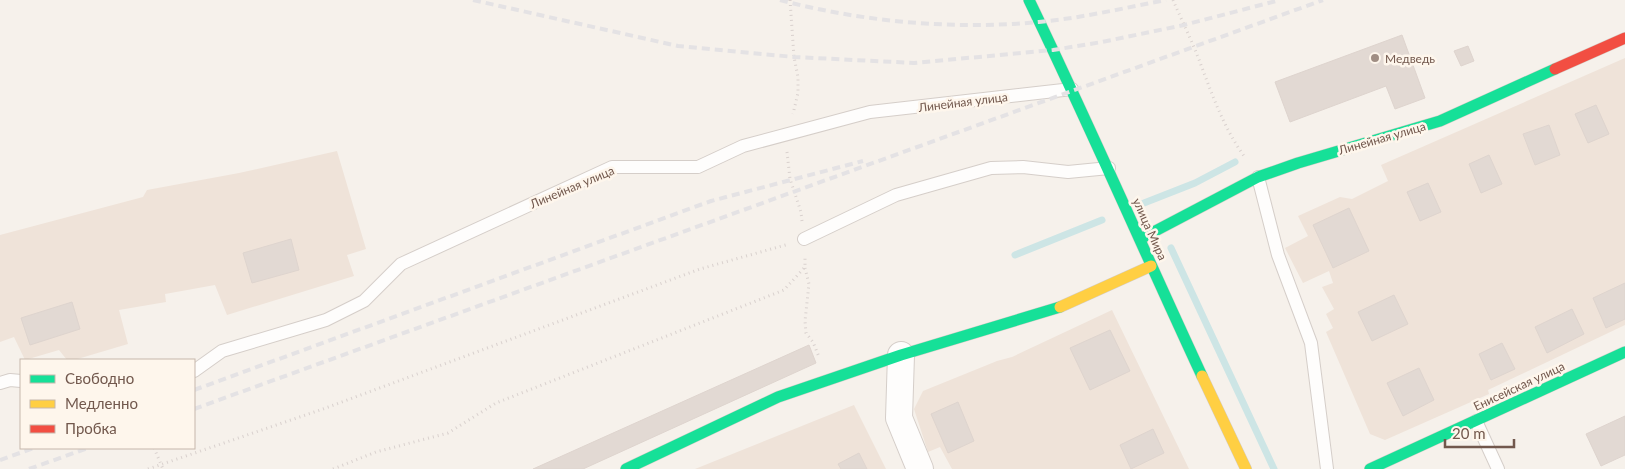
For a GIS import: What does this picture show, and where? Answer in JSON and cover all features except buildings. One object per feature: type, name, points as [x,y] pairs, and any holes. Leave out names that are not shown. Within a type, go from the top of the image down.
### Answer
[{"type":"street","name":"улица Мира","points":[[1029,0],[1072,89],[1246,469]]},
{"type":"street","name":"Линейная улица","points":[[1140,240],[1258,177],[1298,163],[1440,121],[1625,38]]},
{"type":"street","points":[[626,469],[778,397],[901,354],[1063,306],[1152,266]]},
{"type":"street","name":"Енисейская улица","points":[[1370,469],[1625,352]]},
{"type":"street","points":[[901,354],[899,418],[920,469]]},
{"type":"lane","name":"Линейная улица","points":[[195,370],[222,351],[326,320],[364,301],[402,264],[612,167],[698,166],[743,146],[870,112],[1072,89]]},
{"type":"lane","points":[[804,239],[896,195],[991,168],[1023,167],[1068,172],[1108,168]]},
{"type":"lane","points":[[1258,177],[1278,255],[1311,343],[1327,469]]},
{"type":"lane","points":[[0,383],[10,380],[20,382]]},
{"type":"lane","points":[[1476,421],[1498,469]]},
{"type":"path","points":[[1173,0],[1200,63],[1212,97],[1228,131],[1258,177]]},
{"type":"path","points":[[148,469],[323,409],[700,269],[804,239],[805,267],[809,284],[805,321],[806,333],[813,342],[828,380]]},
{"type":"path","points":[[334,469],[376,452],[448,433],[496,404],[784,290],[805,267]]},
{"type":"path","points":[[154,449],[163,469]]},
{"type":"shaded area","points":[[1625,58],[1625,325],[1488,390],[1489,394],[1385,440],[1370,434],[1326,332],[1333,328],[1326,314],[1334,309],[1322,287],[1333,283],[1329,271],[1303,283],[1285,248],[1308,236],[1298,216],[1340,197],[1352,199],[1388,181],[1381,165]]},
{"type":"shaded area","points":[[337,151],[366,249],[347,255],[354,276],[227,315],[215,285],[165,294],[166,302],[119,310],[128,344],[77,359],[66,359],[59,350],[25,359],[14,337],[0,342],[0,235],[143,197],[147,190],[239,173]]},
{"type":"shaded area","points":[[1112,310],[1189,469],[952,469],[940,447],[928,452],[914,409],[923,391],[997,361],[1012,357]]},
{"type":"shaded area","points":[[854,405],[886,469],[695,469]]},
{"type":"waterway","points":[[1144,203],[1195,183],[1235,162]]},
{"type":"waterway","points":[[1015,255],[1102,220]]},
{"type":"waterway","points":[[1171,248],[1274,469]]},
{"type":"railway","points":[[473,0],[678,46],[794,57],[914,63],[1053,50],[1102,42],[1184,25],[1280,0]]},
{"type":"railway","points":[[780,0],[811,8],[876,19],[974,25],[1055,20],[1166,0]]},
{"type":"railway","points":[[195,409],[1323,0]]},
{"type":"railway","points":[[195,390],[711,201],[863,161]]},
{"type":"railway","points":[[0,460],[31,449]]},
{"type":"railway","points":[[29,469],[85,449]]},
{"type":"traffic: fast","points":[[1029,0],[1202,376]]},
{"type":"traffic: fast","points":[[1140,239],[1258,177],[1298,163],[1440,121],[1555,69]]},
{"type":"traffic: fast","points":[[626,469],[778,397],[901,355],[1060,307]]},
{"type":"traffic: fast","points":[[1370,469],[1625,352]]},
{"type":"traffic: slow","points":[[1060,307],[1151,266]]},
{"type":"traffic: slow","points":[[1202,376],[1246,469]]},
{"type":"traffic: jam","points":[[1555,69],[1625,38]]},
{"type":"place","name":"Медведь","points":[[1375,58]]}]
